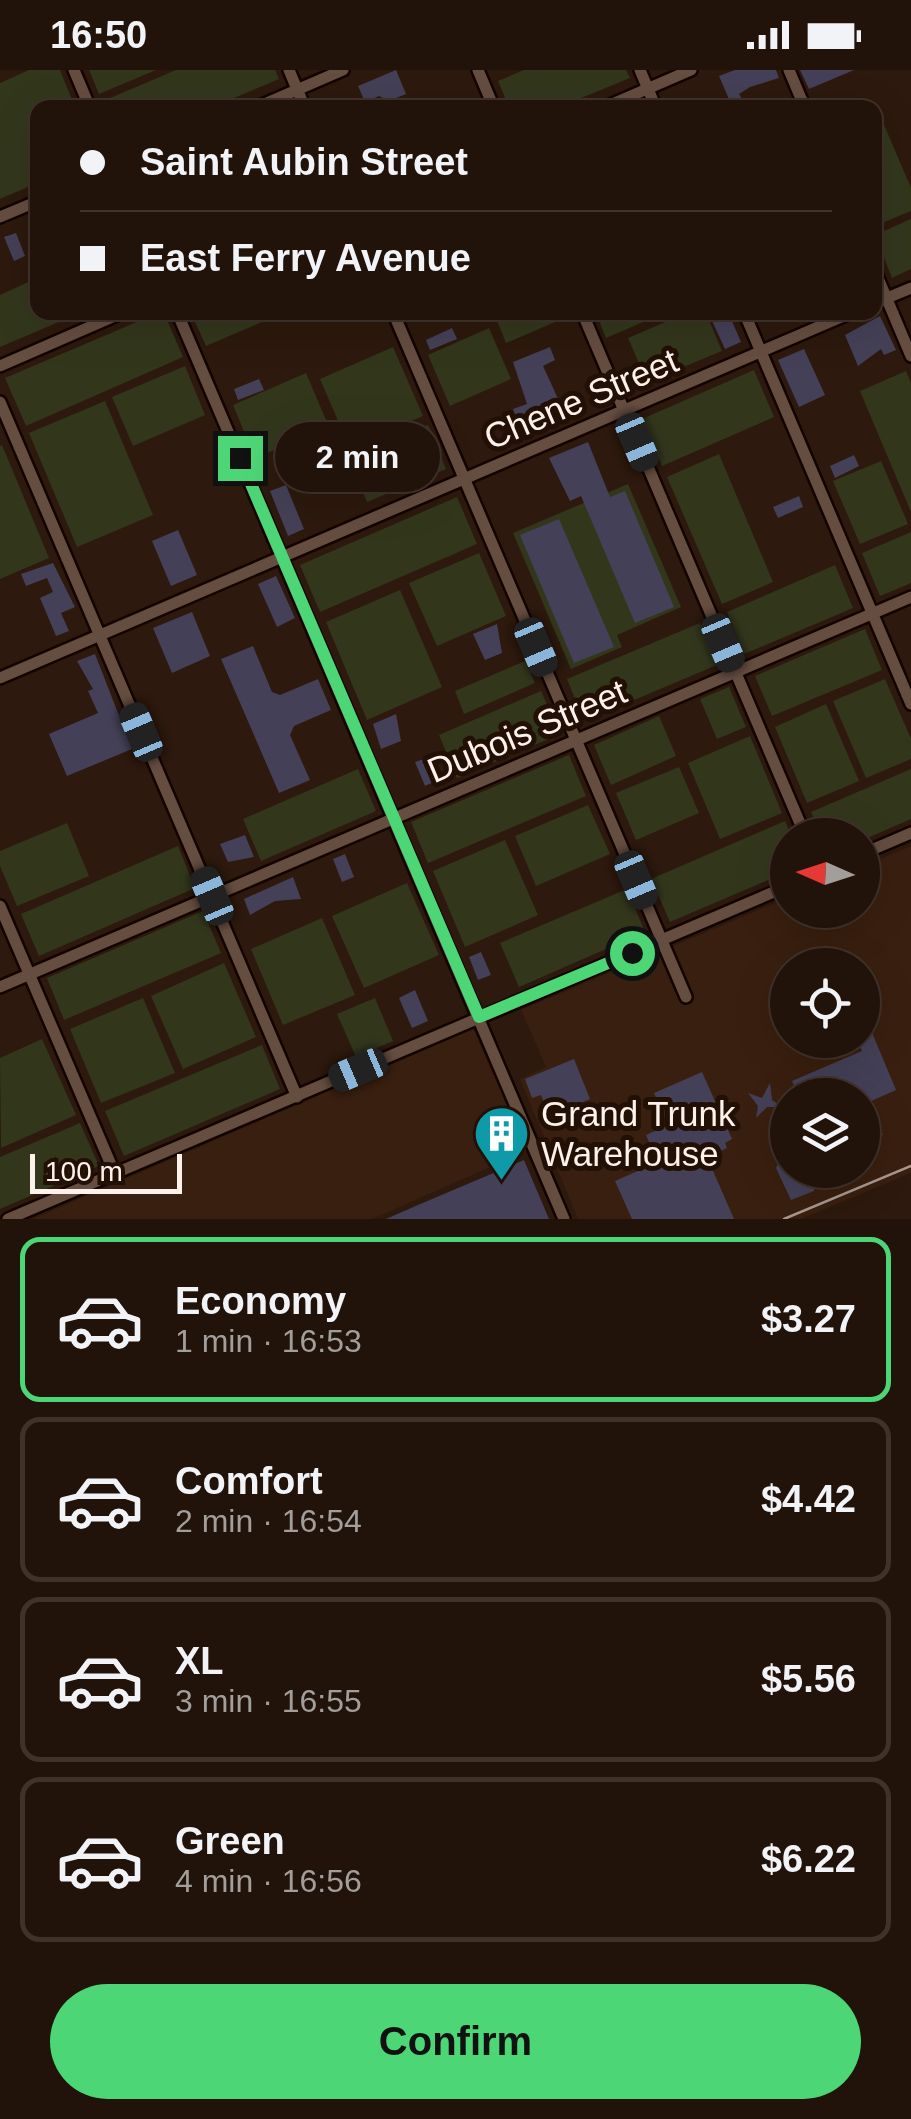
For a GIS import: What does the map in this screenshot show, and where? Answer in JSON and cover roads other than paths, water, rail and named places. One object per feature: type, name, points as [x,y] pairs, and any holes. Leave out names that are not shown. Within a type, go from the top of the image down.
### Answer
[{"type":"street","points":[[74,70],[87,100]]},
{"type":"street","points":[[290,70],[302,100]]},
{"type":"street","points":[[274,100],[343,70]]},
{"type":"street","points":[[478,70],[491,100]]},
{"type":"street","points":[[640,70],[653,100]]},
{"type":"street","points":[[622,100],[691,70]]},
{"type":"street","points":[[789,70],[802,100]]},
{"type":"street","points":[[0,216],[30,203]]},
{"type":"street","points":[[882,301],[911,288]]},
{"type":"street","points":[[882,303],[911,356]]},
{"type":"street","points":[[0,366],[106,320]]},
{"type":"street","points":[[181,320],[564,1219]]},
{"type":"street","points":[[396,320],[686,997]]},
{"type":"street","points":[[585,320],[798,818]]},
{"type":"street","points":[[747,320],[911,704]]},
{"type":"street","name":"Chene Street","points":[[0,678],[835,320]]},
{"type":"street","points":[[0,402],[297,1097]]},
{"type":"street","name":"Dubois Street","points":[[0,987],[911,597]]},
{"type":"street","points":[[880,846],[911,833]]},
{"type":"street","points":[[8,1219],[770,894]]},
{"type":"street","points":[[0,906],[115,1174]]},
{"type":"railway","points":[[784,1219],[911,1166]]},
{"type":"place","name":"Grand Trunk Warehouse","points":[[502,1183]]}]
